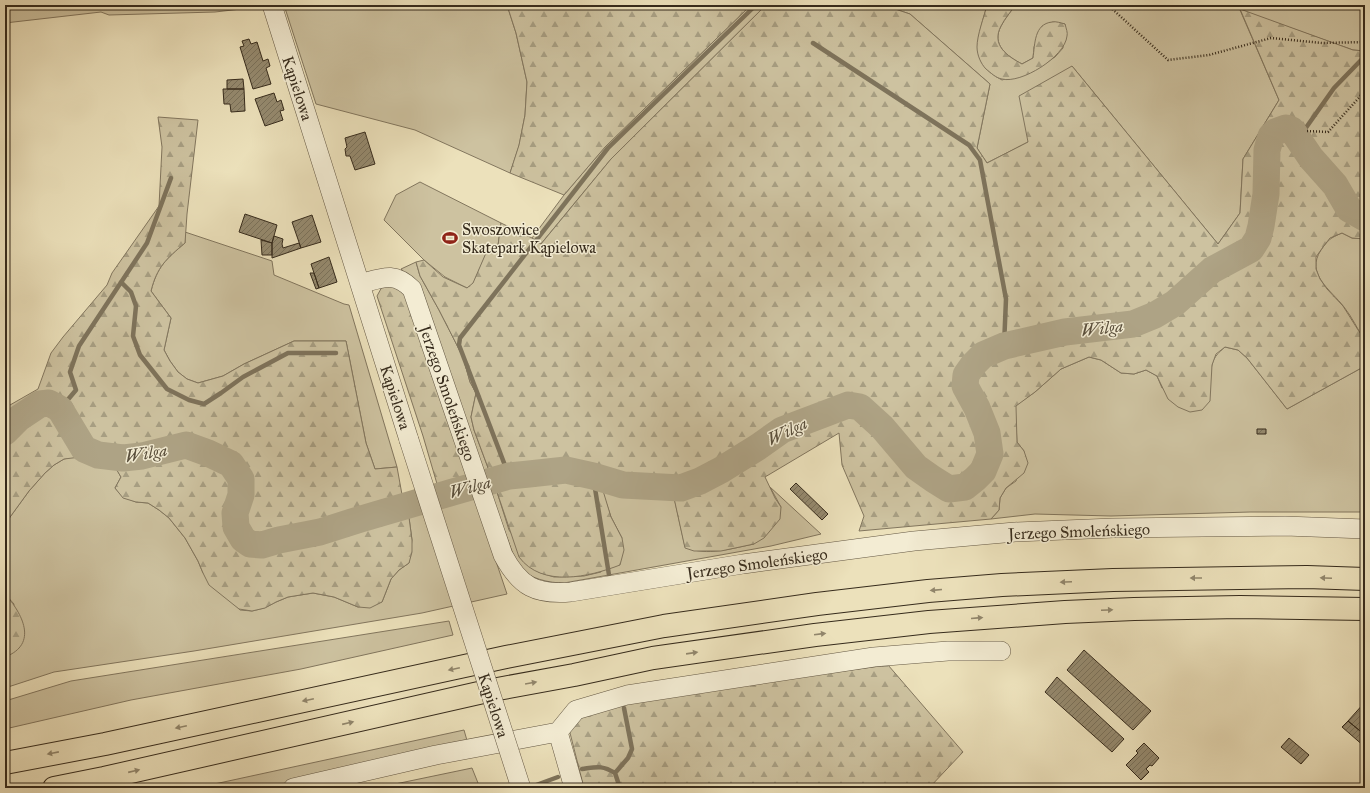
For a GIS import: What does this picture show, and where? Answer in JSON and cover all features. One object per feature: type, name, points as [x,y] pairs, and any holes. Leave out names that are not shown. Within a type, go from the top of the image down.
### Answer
[{"type":"highway","points":[[5,763],[105,744],[506,657],[730,616],[817,604],[928,591],[1002,585],[1113,580],[1307,577],[1365,580]]},
{"type":"highway","points":[[54,788],[492,690],[574,675],[653,658],[815,635],[995,616],[1111,610],[1240,607],[1365,609]]},
{"type":"street","name":"Kąpielowa","points":[[272,5],[409,440],[521,788]]},
{"type":"street","name":"Jerzego Smoleńskiego","points":[[360,284],[387,277],[405,282],[412,289],[503,555],[510,568],[519,579],[538,591],[554,594],[743,564],[898,543],[1015,532],[1114,528],[1285,526],[1365,529]]},
{"type":"street","points":[[293,788],[436,755],[558,732],[576,710],[627,695],[874,657],[948,651],[1001,651]]},
{"type":"street","points":[[558,732],[574,788]]},
{"type":"path","points":[[1108,5],[1168,60],[1209,55],[1271,38],[1322,43],[1365,42]]},
{"type":"path","points":[[1306,131],[1328,132],[1365,91]]},
{"type":"green space","points":[[5,5],[239,5],[241,9],[215,12],[109,15],[101,12],[5,23]]},
{"type":"green space","points":[[284,5],[507,5],[516,33],[527,82],[525,115],[519,146],[510,173],[415,130],[316,104]]},
{"type":"green space","points":[[507,5],[751,5],[605,147],[564,195],[510,173],[519,145],[525,115],[527,82],[516,33]]},
{"type":"green space","points":[[751,5],[766,5],[611,159],[540,245],[532,238],[564,195],[605,147]]},
{"type":"green space","points":[[766,5],[883,5],[910,14],[990,84],[977,148],[987,163],[1028,142],[1019,96],[1072,66],[1218,244],[1240,213],[1243,159],[1279,100],[1240,9],[1353,50],[1365,51],[1365,239],[1352,238],[1342,233],[1330,238],[1316,257],[1316,269],[1320,279],[1343,306],[1365,341],[1365,366],[1287,409],[1247,358],[1238,350],[1225,347],[1216,354],[1212,365],[1210,401],[1202,410],[1190,412],[1178,407],[1168,399],[1157,376],[1146,370],[1134,374],[1121,373],[1101,360],[1089,357],[1061,369],[1035,392],[1016,406],[1017,442],[1024,451],[1028,463],[1024,473],[1006,488],[1000,498],[999,510],[991,519],[859,531],[864,516],[842,465],[839,433],[765,477],[781,507],[780,519],[764,538],[754,544],[721,551],[694,551],[685,548],[674,498],[601,484],[611,517],[622,538],[624,550],[620,565],[594,573],[566,577],[540,573],[529,567],[519,557],[474,430],[471,417],[476,393],[470,382],[463,357],[420,276],[416,262],[424,260],[443,277],[467,288],[473,283],[486,253],[497,253],[501,223],[541,244],[611,159]]},
{"type":"green space","points":[[883,5],[987,5],[979,38],[979,57],[983,65],[991,73],[1002,80],[1035,70],[1055,57],[1063,48],[1065,24],[1053,22],[1042,26],[1034,47],[1033,58],[1022,64],[1006,53],[999,44],[998,33],[1015,5],[1365,5],[1365,51],[1353,50],[1240,10],[1279,100],[1243,159],[1240,213],[1218,244],[1072,66],[1028,142],[987,163],[977,148],[990,84],[910,14]]},
{"type":"green space","points":[[987,5],[1015,5],[1001,26],[998,33],[998,39],[1002,49],[1022,64],[1033,58],[1036,36],[1042,26],[1046,24],[1055,22],[1065,24],[1067,35],[1064,44],[1051,60],[1030,73],[1010,79],[998,78],[984,67],[977,50],[978,37]]},
{"type":"green space","points":[[158,117],[198,120],[185,243],[159,269],[151,291],[171,318],[164,350],[178,372],[187,379],[198,383],[223,376],[244,364],[294,341],[346,341],[366,443],[375,469],[397,467],[403,500],[408,510],[412,540],[412,552],[409,563],[399,570],[391,579],[382,602],[370,608],[358,607],[334,597],[313,593],[288,597],[265,608],[252,611],[239,609],[209,585],[185,538],[169,518],[148,503],[136,502],[123,498],[115,488],[121,477],[115,467],[103,460],[89,456],[64,459],[54,465],[29,491],[5,524],[5,406],[10,405],[38,389],[51,353],[107,285],[112,273],[159,206],[162,147]]},
{"type":"green space","name":"Swoszowice Skatepark Kąpielowa","points":[[420,182],[501,223],[497,253],[486,254],[473,284],[467,288],[445,277],[424,260],[384,220],[396,195]]},
{"type":"green space","points":[[185,232],[272,261],[274,275],[349,305],[397,467],[375,469],[366,443],[346,341],[294,341],[244,364],[223,376],[198,383],[187,379],[178,372],[164,350],[171,318],[151,291],[159,269],[185,243]]},
{"type":"green space","points":[[1342,233],[1352,238],[1365,239],[1365,341],[1347,311],[1322,281],[1316,267],[1317,259],[1321,250],[1332,238]]},
{"type":"green space","points":[[416,262],[420,276],[463,357],[470,382],[476,393],[471,417],[474,430],[497,492],[509,530],[538,572],[554,577],[584,576],[601,572],[622,538],[611,517],[600,484],[674,497],[685,547],[693,550],[711,552],[754,544],[781,507],[770,487],[821,534],[771,546],[564,583],[546,581],[528,574],[519,566],[513,554],[471,440],[421,287],[401,269]]},
{"type":"green space","points":[[383,285],[393,285],[406,294],[473,493],[442,501],[423,436],[377,296]]},
{"type":"green space","points":[[1225,347],[1238,350],[1247,358],[1287,409],[1365,366],[1365,512],[1250,512],[1111,516],[1035,514],[991,519],[999,510],[1000,498],[1006,488],[1016,481],[1024,451],[1017,442],[1015,406],[1035,392],[1061,369],[1089,357],[1101,360],[1121,373],[1134,374],[1146,370],[1157,376],[1162,388],[1210,377],[1214,360]]},
{"type":"green space","points":[[77,456],[101,459],[114,466],[121,477],[115,488],[123,497],[136,502],[148,503],[169,518],[185,538],[203,573],[240,610],[252,611],[264,608],[288,597],[313,593],[334,597],[358,607],[382,602],[391,579],[399,570],[409,563],[412,540],[408,510],[473,493],[507,594],[422,613],[194,651],[54,672],[5,688],[5,657],[9,655],[14,604],[5,594],[5,524],[29,491],[45,473],[64,459]]},
{"type":"green space","points":[[5,594],[17,610],[24,628],[24,636],[22,644],[15,651],[5,657]]},
{"type":"green space","points":[[449,621],[453,635],[301,669],[131,700],[5,729],[5,701],[71,681]]},
{"type":"green space","points":[[888,665],[963,752],[929,788],[584,788],[569,729],[592,709],[700,690]]},
{"type":"green space","points":[[464,730],[468,744],[272,788],[196,788]]},
{"type":"green space","points":[[472,768],[480,788],[376,788]]},
{"type":"building","points":[[249,39],[251,44],[257,42],[263,61],[268,59],[270,66],[266,68],[271,84],[253,89],[240,47],[244,46],[242,41]]},
{"type":"building","points":[[243,79],[244,89],[227,89],[227,80]]},
{"type":"building","points":[[223,89],[244,89],[245,111],[231,112],[230,104],[224,104]]},
{"type":"building","points":[[274,93],[277,102],[281,100],[284,110],[280,111],[283,120],[265,126],[255,99]]},
{"type":"building","points":[[365,132],[375,164],[355,170],[350,156],[346,156],[345,149],[347,147],[345,138]]},
{"type":"building","points":[[245,214],[277,225],[272,243],[239,232]]},
{"type":"building","points":[[312,215],[321,242],[301,248],[292,222]]},
{"type":"building","points":[[274,236],[283,239],[283,248],[299,243],[301,248],[272,258],[272,243]]},
{"type":"building","points":[[261,240],[272,243],[272,255],[262,255]]},
{"type":"building","points":[[329,257],[337,282],[319,288],[311,264]]},
{"type":"building","points":[[310,273],[314,273],[319,288],[316,289]]},
{"type":"building","points":[[1257,429],[1266,429],[1266,434],[1257,434]]},
{"type":"building","points":[[796,483],[828,514],[822,520],[790,489]]},
{"type":"building","points":[[1084,650],[1151,711],[1133,730],[1067,670]]},
{"type":"building","points":[[1057,677],[1124,739],[1112,752],[1045,692]]},
{"type":"building","points":[[1365,702],[1365,735],[1348,721]]},
{"type":"building","points":[[1348,721],[1365,735],[1365,747],[1342,727]]},
{"type":"building","points":[[1289,738],[1309,755],[1301,764],[1281,747]]},
{"type":"building","points":[[1144,743],[1159,758],[1152,766],[1150,765],[1146,769],[1149,772],[1141,780],[1126,765],[1138,753],[1136,751]]},
{"type":"waterway","points":[[509,476],[459,345],[460,338],[608,148],[756,5]]},
{"type":"waterway","points":[[813,43],[969,145],[980,160],[1006,299],[1004,346]]},
{"type":"waterway","points":[[1298,139],[1334,88],[1365,56]]},
{"type":"waterway","name":"Wilga","points":[[5,432],[19,418],[40,404],[49,403],[60,409],[84,449],[98,455],[123,458],[142,456],[186,445],[208,453],[231,464],[241,479],[241,495],[235,513],[236,527],[243,539],[250,544],[262,545],[320,532],[509,476],[566,470],[623,485],[681,488],[700,481],[721,470],[782,430],[848,405],[860,407],[882,427],[916,467],[933,479],[949,489],[965,487],[983,471],[990,454],[987,433],[977,408],[965,386],[966,375],[973,365],[983,355],[1004,346],[1065,332],[1133,324],[1155,315],[1175,303],[1212,270],[1251,249],[1258,238],[1261,226],[1266,194],[1267,150],[1271,136],[1275,132],[1286,128],[1292,130],[1311,158],[1335,185],[1349,209],[1365,218]]},
{"type":"waterway","points":[[60,409],[76,390],[70,372],[79,346],[147,243],[171,178]]},
{"type":"waterway","points":[[121,282],[131,292],[136,306],[133,336],[140,355],[167,389],[189,400],[204,404],[243,377],[288,353],[336,353]]},
{"type":"waterway","points":[[593,476],[610,581]]},
{"type":"waterway","points":[[615,773],[628,758],[632,749],[624,708]]},
{"type":"waterway","points":[[582,769],[599,767],[610,770],[615,773],[620,788]]},
{"type":"waterway","points":[[528,788],[558,777]]},
{"type":"place","name":"Swoszowice Skatepark Kąpielowa","points":[[450,238]]}]
